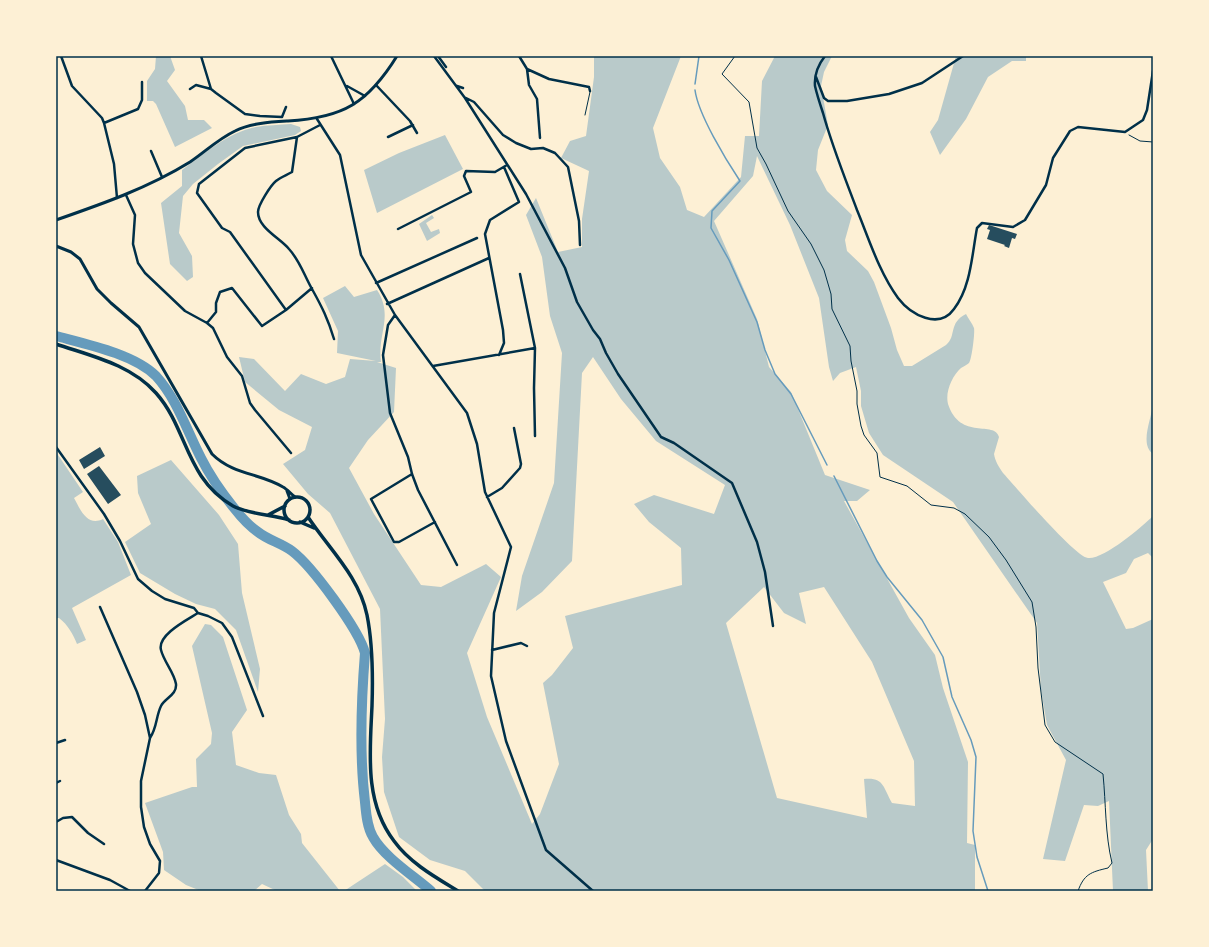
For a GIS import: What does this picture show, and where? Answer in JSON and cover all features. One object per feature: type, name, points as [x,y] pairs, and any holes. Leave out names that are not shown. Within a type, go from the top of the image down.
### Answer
[{"type":"main road","points":[[56,344],[112,362],[136,376],[156,393],[172,417],[197,471],[216,494],[235,507],[300,522],[315,529]]},
{"type":"main road","points":[[268,515],[285,506],[290,499],[295,497],[302,498],[308,503],[310,510],[308,517],[300,522]]},
{"type":"main road","points":[[285,506],[285,514],[289,520]]},
{"type":"main road","points":[[308,517],[315,529],[350,573],[367,614],[372,664],[370,767],[375,803],[381,820],[394,841],[407,855],[423,869],[458,891]]},
{"type":"street","points":[[62,56],[72,86],[102,118],[104,123],[114,164],[117,199]]},
{"type":"street","points":[[200,56],[211,89]]},
{"type":"street","points":[[331,56],[346,84],[354,104]]},
{"type":"street","points":[[56,220],[117,199],[162,177],[191,161],[217,141],[235,130],[256,124],[317,119],[334,115],[354,104],[376,85],[396,57],[392,56]]},
{"type":"street","points":[[434,56],[457,86],[526,194],[565,268],[577,302],[600,339],[618,374],[661,437],[674,443],[732,483],[757,542],[765,572],[773,626]]},
{"type":"street","points":[[438,56],[446,67]]},
{"type":"street","points":[[519,56],[527,69],[529,85],[537,99],[540,138]]},
{"type":"street","points":[[826,56],[818,65],[815,86],[832,146],[876,258],[898,298],[915,313],[932,320],[947,316],[959,302],[966,284],[977,228],[982,223],[1013,227],[1025,220],[1046,185],[1053,158],[1070,132],[1078,127],[1125,132],[1143,120],[1147,110],[1153,71]]},
{"type":"street","points":[[816,74],[824,98],[828,101],[846,101],[889,94],[922,83],[963,56]]},
{"type":"street","points":[[527,69],[549,79],[589,87],[590,91]]},
{"type":"street","points":[[104,123],[138,109],[142,100],[142,82]]},
{"type":"street","points":[[346,84],[350,89],[365,96]]},
{"type":"street","points":[[190,89],[196,85],[211,89],[245,114],[282,117]]},
{"type":"street","points":[[376,85],[413,125],[417,133]]},
{"type":"street","points":[[457,86],[463,88]]},
{"type":"street","points":[[465,98],[474,102],[503,135],[516,143],[531,149],[543,148],[555,153],[568,167],[579,221],[580,245]]},
{"type":"street","points":[[282,121],[286,107]]},
{"type":"street","points":[[317,119],[340,155],[361,256],[387,304],[459,400],[472,426],[487,497],[511,547],[494,614],[491,676],[506,741],[546,850],[593,891]]},
{"type":"street","points":[[286,310],[230,232],[222,228],[197,193],[199,184],[244,148],[297,137],[320,125]]},
{"type":"street","points":[[388,137],[413,125]]},
{"type":"street","points":[[297,137],[292,172],[276,181],[260,204],[258,212],[260,220],[268,230],[287,247],[296,258],[320,300],[334,339]]},
{"type":"street","points":[[151,151],[162,177]]},
{"type":"street","points":[[398,229],[471,192],[464,176],[466,171],[495,172],[507,165]]},
{"type":"street","points":[[499,355],[504,343],[503,330],[485,234],[490,220],[519,202],[504,167]]},
{"type":"street","points":[[126,195],[135,215],[132,244],[138,263],[150,278],[185,311],[213,328],[227,357],[242,376],[250,403],[254,410],[291,454]]},
{"type":"street","points":[[376,283],[477,238]]},
{"type":"street","points":[[56,246],[71,252],[80,259],[97,289],[139,327],[212,454],[229,468],[284,487],[295,497]]},
{"type":"street","points":[[387,304],[489,258]]},
{"type":"street","points":[[520,274],[535,348],[535,436]]},
{"type":"street","points":[[207,323],[216,312],[216,303],[220,292],[232,288],[262,326],[286,310],[312,288]]},
{"type":"street","points":[[395,315],[388,325],[383,355],[390,413],[408,457],[412,474],[457,565]]},
{"type":"street","points":[[433,366],[535,348]]},
{"type":"street","points":[[487,497],[502,488],[520,468],[521,464],[514,428]]},
{"type":"street","points":[[56,447],[104,514],[120,541],[138,579],[152,591],[165,599],[194,608],[198,614]]},
{"type":"street","points":[[412,474],[371,499],[394,542],[399,542],[435,522]]},
{"type":"street","points":[[287,491],[290,499]]},
{"type":"street","points":[[100,607],[137,692],[145,715],[150,738]]},
{"type":"street","points":[[145,891],[159,873],[160,861],[150,844],[144,827],[141,807],[141,781],[150,738],[154,732],[160,707],[175,691],[176,684],[161,650],[163,639],[184,622],[198,614],[208,616],[222,623],[232,637],[263,716]]},
{"type":"street","points":[[492,650],[520,643],[527,646]]},
{"type":"street","points":[[56,743],[65,740]]},
{"type":"street","points":[[56,783],[60,781]]},
{"type":"street","points":[[56,822],[63,818],[72,817],[88,833],[104,844]]},
{"type":"street","points":[[56,860],[110,880],[130,891]]},
{"type":"lane","points":[[585,115],[590,91]]},
{"type":"path","points":[[735,56],[722,74],[749,102],[757,148],[788,211],[811,244],[824,270],[831,294],[832,309],[850,346],[851,360],[858,391],[857,404],[861,426],[864,435],[877,454],[880,477],[907,486],[931,506],[954,508],[965,514],[989,537],[1006,560],[1032,602],[1036,627],[1038,668],[1045,725],[1055,742],[1103,774],[1106,805],[1107,844],[1112,863],[1108,868],[1095,871],[1083,878],[1078,891]]},
{"type":"path","points":[[1125,132],[1140,141],[1153,142]]},
{"type":"shaded area","points":[[156,56],[170,56],[175,70],[167,81],[185,106],[188,120],[204,120],[212,128],[175,147],[156,104],[153,101],[147,101],[147,81],[155,69]]},
{"type":"shaded area","points":[[594,56],[681,56],[653,128],[660,158],[680,187],[687,210],[704,217],[741,177],[745,136],[759,136],[762,81],[775,56],[832,56],[824,72],[821,86],[828,125],[818,150],[816,170],[827,191],[852,215],[845,240],[847,251],[868,271],[874,282],[891,328],[897,350],[904,366],[912,366],[946,345],[951,338],[957,321],[966,314],[974,328],[974,340],[971,356],[969,363],[958,371],[952,380],[948,389],[948,404],[953,415],[960,422],[968,426],[996,432],[999,437],[994,454],[995,459],[1003,473],[1045,520],[1081,555],[1088,558],[1103,554],[1122,542],[1153,516],[1153,558],[1148,553],[1134,559],[1126,573],[1103,582],[1126,629],[1133,628],[1153,619],[1153,839],[1146,850],[1148,891],[1113,891],[1109,801],[1098,806],[1084,805],[1065,861],[1043,859],[1066,760],[1047,725],[1041,690],[1037,623],[953,502],[883,455],[869,433],[861,406],[861,391],[856,367],[840,373],[833,381],[829,367],[819,298],[790,225],[757,156],[753,176],[714,221],[757,319],[769,367],[791,392],[825,475],[870,490],[857,501],[844,501],[909,618],[935,655],[943,688],[968,762],[967,843],[975,845],[975,891],[485,891],[465,871],[430,860],[399,837],[384,792],[382,757],[385,719],[380,609],[330,513],[308,494],[283,464],[305,450],[312,427],[279,410],[245,382],[239,357],[254,359],[285,391],[301,374],[326,384],[345,377],[350,359],[376,361],[337,353],[338,331],[323,298],[345,286],[354,297],[377,290],[382,299],[385,317],[380,352],[381,362],[377,362],[396,368],[394,412],[368,440],[349,468],[374,514],[421,585],[441,587],[486,564],[501,577],[467,653],[487,717],[532,824],[540,814],[559,764],[543,683],[552,675],[573,648],[565,616],[682,585],[681,548],[649,522],[634,504],[654,495],[714,514],[725,485],[656,441],[621,399],[593,357],[582,373],[572,561],[542,592],[516,611],[522,576],[554,483],[562,353],[550,316],[542,257],[526,215],[536,198],[558,252],[582,247],[582,219],[589,171],[561,158],[570,141],[586,136],[594,77]],"holes":[[[764,587],[784,613],[806,624],[799,593],[824,587],[872,662],[914,761],[915,806],[892,803],[882,784],[879,781],[871,779],[864,779],[867,818],[777,798],[726,623]]]},
{"type":"shaded area","points":[[956,56],[1026,56],[1026,61],[1012,61],[988,77],[966,119],[940,155],[930,132],[938,120]]},
{"type":"shaded area","points":[[291,124],[300,127],[301,131],[295,135],[243,146],[193,184],[183,196],[179,233],[192,256],[193,277],[187,281],[170,264],[161,203],[182,186],[182,170],[217,144],[235,134],[256,127]]},
{"type":"shaded area","points":[[445,135],[463,169],[377,213],[364,170],[399,153]]},
{"type":"shaded area","points":[[432,215],[434,218],[426,223],[431,232],[439,229],[440,233],[427,241],[419,224]]},
{"type":"shaded area","points":[[1153,404],[1153,454],[1149,450],[1147,444],[1147,430]]},
{"type":"shaded area","points":[[56,452],[83,492],[74,498],[79,507],[88,519],[97,521],[103,519],[118,542],[131,575],[72,608],[86,640],[77,644],[68,627],[59,618],[56,618]]},
{"type":"shaded area","points":[[171,460],[219,515],[238,544],[242,593],[260,669],[258,692],[236,630],[215,609],[196,604],[175,594],[140,573],[125,542],[151,524],[138,493],[137,476]]},
{"type":"shaded area","points":[[205,624],[211,625],[223,637],[247,710],[232,732],[236,765],[259,773],[276,775],[289,815],[301,834],[302,843],[340,891],[277,891],[262,884],[254,891],[201,891],[186,885],[164,870],[163,852],[145,803],[192,787],[197,787],[196,759],[211,744],[212,733],[192,646]]},
{"type":"shaded area","points":[[385,864],[403,877],[417,891],[344,891]]},
{"type":"building","points":[[989,225],[1017,234],[1015,239],[1012,238],[1009,248],[1004,246],[1005,245],[987,239],[990,230],[987,229]]},
{"type":"building","points":[[100,447],[105,456],[84,469],[79,460]]},
{"type":"building","points":[[99,466],[121,495],[108,504],[87,474]]},
{"type":"waterway","points":[[695,84],[699,56]]},
{"type":"waterway","points":[[695,90],[697,100],[707,124],[720,149],[740,181],[712,211],[711,228],[729,260],[757,322],[765,350],[775,374],[791,394],[827,465]]},
{"type":"waterway","points":[[56,336],[95,346],[123,356],[147,368],[156,376],[176,405],[208,471],[234,508],[255,530],[288,548],[301,559],[334,599],[345,615],[354,629],[365,653],[362,690],[361,747],[366,815],[369,829],[384,852],[431,891]]},
{"type":"waterway","points":[[834,476],[877,561],[887,577],[922,620],[943,657],[952,697],[971,740],[976,757],[973,831],[977,857],[988,891]]}]
